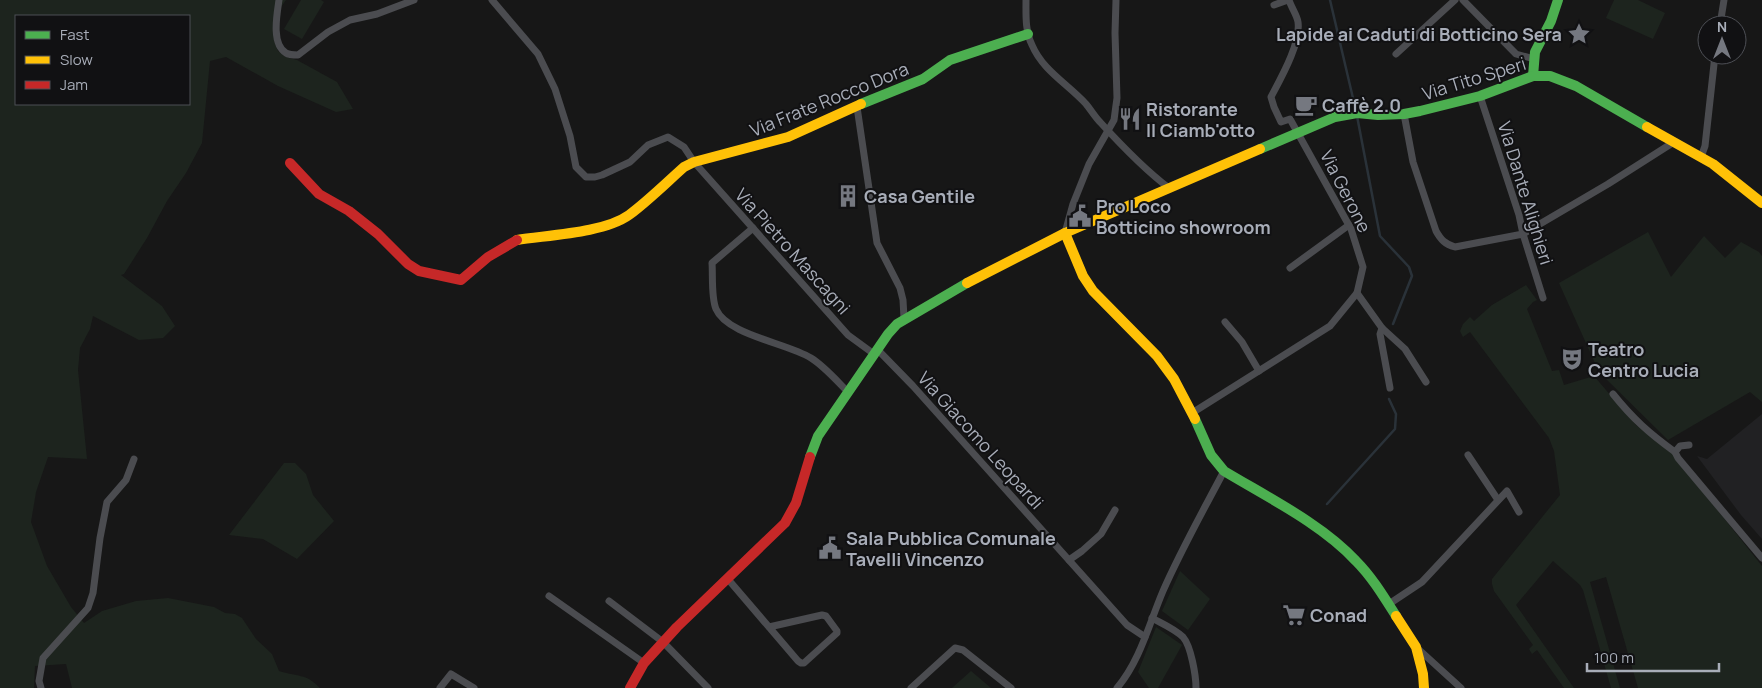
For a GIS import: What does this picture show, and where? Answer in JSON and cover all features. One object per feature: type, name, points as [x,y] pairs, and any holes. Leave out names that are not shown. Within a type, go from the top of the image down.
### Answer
[{"type":"street","points":[[279,0],[276,22],[278,46],[287,53],[298,55],[328,32],[350,20],[377,14],[414,0]]},
{"type":"street","name":"Via Pietro Mascagni","points":[[492,0],[538,54],[555,89],[570,136],[576,166],[586,177],[602,175],[630,162],[648,145],[668,137],[684,147],[694,162],[848,335],[876,352]]},
{"type":"street","points":[[1026,0],[1028,34],[1031,45],[1040,60],[1086,104],[1099,122],[1153,176],[1169,188]]},
{"type":"street","points":[[1116,0],[1117,98],[1114,120],[1089,164],[1073,204],[1065,233],[1083,276],[1093,291],[1157,356],[1174,379],[1211,455],[1224,471],[1330,537],[1365,569],[1416,647],[1461,688]]},
{"type":"street","points":[[1274,5],[1288,0],[1298,22],[1296,41],[1283,74],[1271,97],[1281,122],[1290,118],[1299,132]]},
{"type":"street","points":[[1396,54],[1454,0]]},
{"type":"street","points":[[1463,0],[1516,54],[1534,60]]},
{"type":"street","points":[[1537,75],[1534,60],[1538,46],[1551,22],[1558,0]]},
{"type":"street","points":[[1722,15],[1724,0]]},
{"type":"street","name":"Via Frate Rocco Dora","points":[[290,163],[319,194],[349,211],[378,234],[408,264],[420,270],[461,280],[488,257],[515,240],[592,228],[610,224],[628,216],[684,167],[694,162],[788,137],[865,102],[923,79],[950,60],[1028,34]]},
{"type":"street","points":[[1537,75],[1538,46]]},
{"type":"street","points":[[1701,157],[1714,65]]},
{"type":"street","name":"Via Tito Speri","points":[[904,318],[922,310],[985,273],[1065,233],[1335,117],[1356,113],[1368,115],[1404,114],[1443,107],[1480,96],[1537,75],[1564,80],[1576,86],[1701,157],[1729,176],[1762,203]]},
{"type":"street","name":"Via Dante Alighieri","points":[[1480,96],[1520,215],[1523,234],[1543,298]]},
{"type":"street","points":[[630,688],[644,663],[663,642],[785,523],[792,513],[803,489],[815,444],[891,330],[904,318],[900,288],[877,243],[857,107]]},
{"type":"street","points":[[1404,114],[1413,162],[1436,231],[1448,245],[1464,246],[1523,234],[1608,184],[1674,142]]},
{"type":"street","name":"Via Gerone","points":[[1192,413],[1330,326],[1357,293],[1363,267],[1349,225],[1299,132]]},
{"type":"street","points":[[1290,268],[1349,225]]},
{"type":"street","points":[[753,228],[712,263],[716,309],[728,324],[743,332],[811,358],[848,392]]},
{"type":"street","points":[[1357,293],[1382,328],[1405,349],[1426,382]]},
{"type":"street","points":[[1225,322],[1242,342],[1259,371]]},
{"type":"street","points":[[1382,328],[1380,334],[1390,388]]},
{"type":"street","name":"Via Giacomo Leopardi","points":[[876,352],[912,386],[1128,625],[1145,637]]},
{"type":"street","points":[[1613,394],[1648,432],[1675,452],[1762,558]]},
{"type":"street","points":[[1675,452],[1680,446],[1689,445]]},
{"type":"street","points":[[1468,455],[1498,500]]},
{"type":"street","points":[[41,688],[39,681],[43,658],[88,608],[93,593],[107,502],[126,480],[134,459]]},
{"type":"street","points":[[1117,688],[1124,680],[1136,658],[1176,562],[1224,471]]},
{"type":"street","points":[[1389,604],[1422,582],[1507,491],[1519,512]]},
{"type":"street","points":[[1069,560],[1101,534],[1115,510]]},
{"type":"street","points":[[727,578],[769,627],[801,663],[837,633],[826,616],[822,615],[769,627]]},
{"type":"street","points":[[548,596],[644,663]]},
{"type":"street","points":[[609,600],[663,642],[708,688]]},
{"type":"street","points":[[1152,618],[1172,628],[1185,639],[1192,658],[1196,688]]},
{"type":"street","points":[[1416,647],[1423,674],[1424,688]]},
{"type":"street","points":[[911,688],[955,648],[963,650],[1011,688]]},
{"type":"street","points":[[440,688],[451,674],[474,688]]},
{"type":"shaded area","points":[[0,0],[286,0],[281,7],[274,41],[278,51],[286,57],[297,60],[337,82],[353,109],[336,112],[278,86],[226,57],[210,61],[202,143],[147,238],[124,274],[121,275],[162,306],[175,326],[163,338],[139,340],[93,316],[90,329],[80,348],[78,370],[87,459],[48,457],[36,492],[31,522],[47,566],[71,607],[84,623],[102,611],[136,601],[168,598],[214,607],[225,613],[235,614],[242,618],[256,639],[272,654],[279,671],[306,678],[320,688],[72,688],[66,664],[35,666],[34,688],[0,688]]},
{"type":"shaded area","points":[[301,0],[321,0],[324,2],[302,39],[284,29]]},
{"type":"shaded area","points":[[1614,0],[1638,0],[1665,13],[1653,39],[1606,18]]},
{"type":"shaded area","points":[[1648,232],[1671,277],[1704,236],[1725,258],[1741,242],[1759,252],[1762,256],[1762,402],[1750,392],[1668,440],[1599,372],[1559,283]]},
{"type":"shaded area","points":[[1526,285],[1537,300],[1527,309],[1552,371],[1559,370],[1564,385],[1594,376],[1636,425],[1673,454],[1762,566],[1762,688],[1638,688],[1606,577],[1590,582],[1620,688],[1611,688],[1583,590],[1580,585],[1553,561],[1516,605],[1574,688],[1564,688],[1537,650],[1532,654],[1529,649],[1533,645],[1494,591],[1492,579],[1560,495],[1554,451],[1549,438],[1470,332],[1463,337],[1460,331],[1463,324],[1470,317],[1474,321],[1492,305]]},
{"type":"shaded area","points":[[1762,414],[1762,539],[1741,515],[1697,456],[1707,459]]},
{"type":"shaded area","points":[[284,463],[295,463],[306,474],[313,495],[334,521],[297,559],[263,539],[229,535]]},
{"type":"shaded area","points":[[1180,571],[1210,599],[1188,630],[1162,611]]},
{"type":"shaded area","points":[[1156,627],[1182,645],[1158,688],[1149,688],[1138,672]]},
{"type":"shaded area","points":[[971,671],[991,688],[952,688]]},
{"type":"waterway","points":[[1330,0],[1356,111]]},
{"type":"waterway","points":[[1357,116],[1380,236],[1409,267],[1412,276],[1393,324]]},
{"type":"waterway","points":[[1327,504],[1395,429],[1396,414],[1389,399]]},
{"type":"traffic: fast","points":[[1533,76],[1535,52],[1551,21],[1558,0]]},
{"type":"traffic: fast","points":[[861,104],[923,79],[950,60],[1028,34]]},
{"type":"traffic: fast","points":[[1260,149],[1335,117],[1357,113],[1378,115],[1420,111],[1480,96],[1533,76],[1550,76],[1576,86],[1647,127]]},
{"type":"traffic: fast","points":[[810,457],[818,436],[888,334],[897,324],[967,283]]},
{"type":"traffic: fast","points":[[1195,419],[1211,455],[1224,471],[1311,523],[1327,535],[1356,561],[1378,587],[1396,616]]},
{"type":"traffic: slow","points":[[517,240],[591,230],[618,221],[643,204],[684,167],[694,162],[788,137],[861,104]]},
{"type":"traffic: slow","points":[[1647,127],[1713,164],[1762,203]]},
{"type":"traffic: slow","points":[[967,283],[1065,233],[1260,149]]},
{"type":"traffic: slow","points":[[1065,233],[1083,276],[1093,291],[1157,356],[1174,379],[1195,419]]},
{"type":"traffic: slow","points":[[1396,616],[1416,647],[1423,674],[1424,688]]},
{"type":"traffic: jam","points":[[290,163],[319,194],[349,211],[378,234],[408,264],[419,271],[461,280],[488,257],[517,240]]},
{"type":"traffic: jam","points":[[630,688],[644,663],[677,627],[785,523],[796,503],[810,457]]},
{"type":"place","name":"Lapide ai Caduti di Botticino Sera","points":[[1579,34]]},
{"type":"place","name":"Caffè 2.0","points":[[1306,105]]},
{"type":"place","name":"Ristorante Il Ciamb'otto","points":[[1130,119]]},
{"type":"place","name":"Casa Gentile","points":[[848,196]]},
{"type":"place","name":"Pro Loco Botticino showroom","points":[[1080,216]]},
{"type":"place","name":"Teatro Centro Lucia","points":[[1572,359]]},
{"type":"place","name":"Sala Pubblica Comunale Tavelli Vincenzo","points":[[830,548]]},
{"type":"place","name":"Conad","points":[[1294,615]]}]
